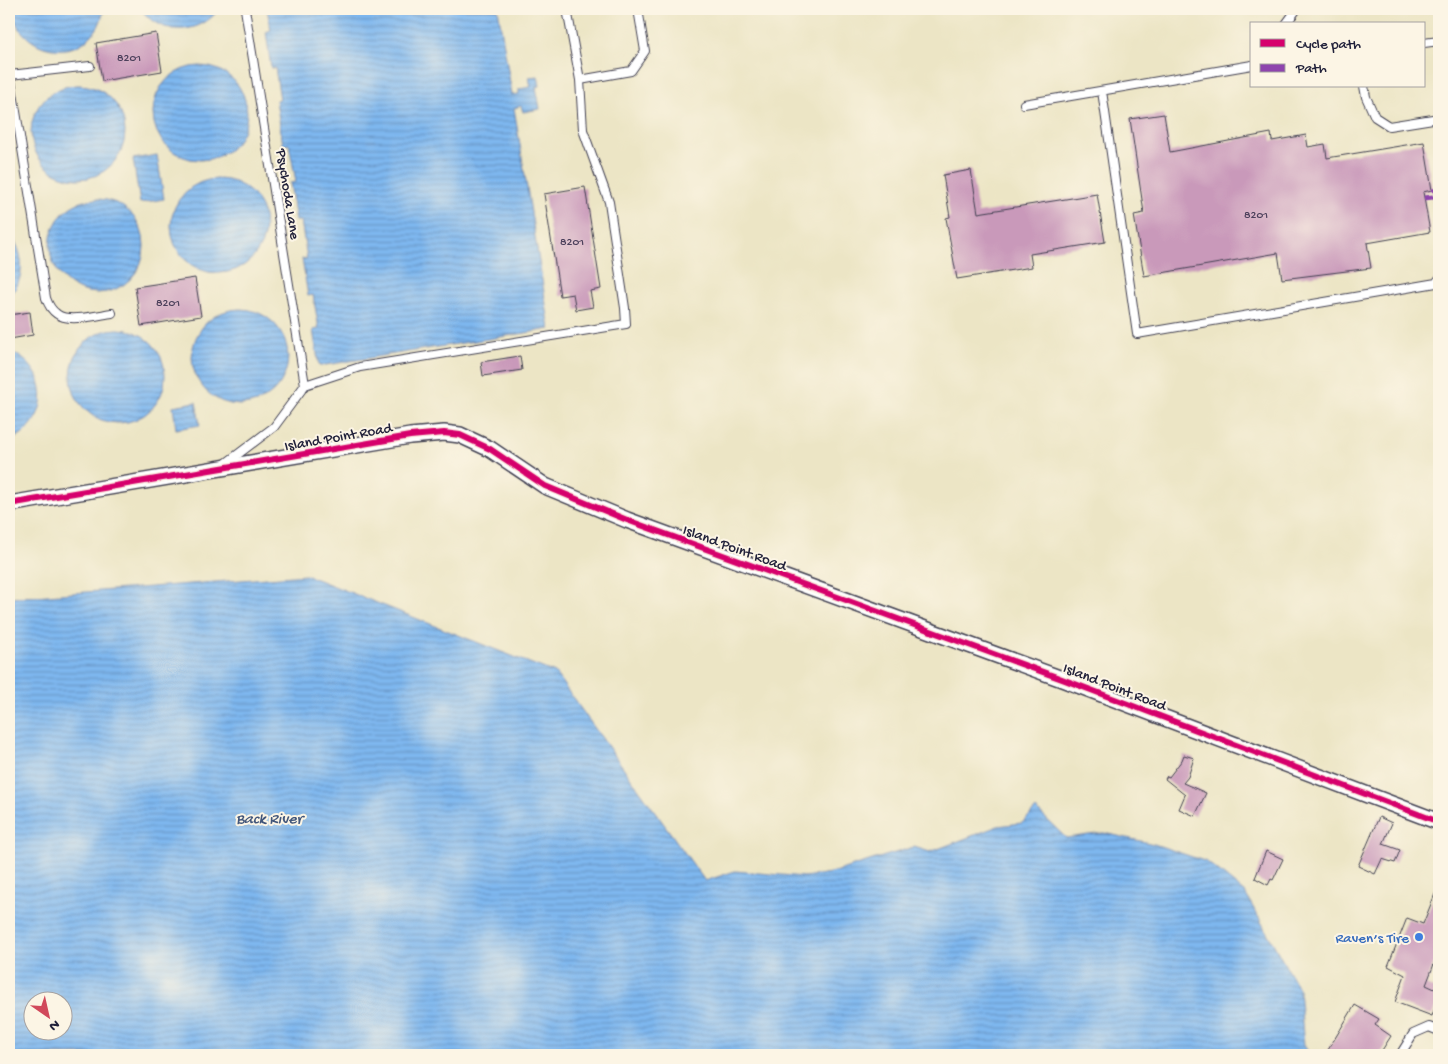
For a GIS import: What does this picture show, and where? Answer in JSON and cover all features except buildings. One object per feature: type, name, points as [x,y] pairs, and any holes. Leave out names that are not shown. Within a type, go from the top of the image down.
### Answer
[{"type":"street","name":"Island Point Road","points":[[9,504],[410,436],[444,433],[460,435],[490,449],[546,486],[627,520],[1062,679],[1439,822]]},
{"type":"lane","name":"Psychoda Lane","points":[[245,9],[305,385]]},
{"type":"lane","points":[[220,469],[274,426],[305,385],[360,368],[626,324],[609,202],[583,130],[580,80],[567,9]]},
{"type":"lane","points":[[580,80],[631,71],[645,51],[638,9]]},
{"type":"lane","points":[[1287,22],[1297,9]]},
{"type":"lane","points":[[1426,43],[1439,41]]},
{"type":"lane","points":[[1024,104],[1250,65]]},
{"type":"lane","points":[[90,66],[10,72],[46,298],[50,307],[57,315],[66,318],[112,313]]},
{"type":"lane","points":[[1364,88],[1375,117],[1389,126],[1439,118]]},
{"type":"lane","points":[[1102,91],[1138,334],[1436,283],[1439,279]]},
{"type":"lane","points":[[1400,1055],[1413,1034],[1429,1027],[1439,1031]]},
{"type":"water","points":[[11,9],[104,9],[98,27],[88,39],[74,47],[59,49],[44,47],[30,39],[18,27]]},
{"type":"water","points":[[141,9],[219,9],[211,18],[201,24],[191,28],[180,29],[158,24]]},
{"type":"water","points":[[267,9],[498,9],[512,95],[519,94],[519,89],[531,87],[529,77],[538,76],[540,86],[536,87],[540,109],[523,112],[521,106],[514,108],[550,329],[319,366],[313,330],[319,329],[313,295],[308,296],[302,259],[307,258],[301,221],[296,221],[290,183],[296,182],[289,144],[283,145],[276,100],[280,99],[275,68],[271,68],[266,32],[271,30]]},
{"type":"water","points":[[191,66],[209,66],[234,79],[244,95],[247,113],[244,131],[234,147],[209,160],[191,160],[166,147],[153,122],[153,104],[166,79]]},
{"type":"water","points":[[78,85],[96,88],[112,98],[122,114],[125,132],[122,150],[112,166],[96,176],[78,179],[60,176],[44,166],[34,150],[31,132],[34,114],[44,98],[60,88]]},
{"type":"water","points":[[157,155],[164,199],[140,203],[133,159]]},
{"type":"water","points":[[218,179],[236,183],[251,193],[261,208],[265,226],[261,244],[251,259],[236,269],[218,273],[200,269],[185,259],[175,244],[171,226],[175,208],[185,193],[200,183]]},
{"type":"water","points":[[97,199],[115,203],[130,213],[140,228],[144,246],[140,264],[130,279],[115,289],[97,293],[79,289],[64,279],[54,264],[50,246],[54,228],[64,213],[79,203]]},
{"type":"water","points":[[9,233],[21,257],[21,274],[15,290],[9,297]]},
{"type":"water","points":[[240,309],[258,313],[274,323],[284,339],[288,357],[284,375],[274,391],[258,401],[240,405],[222,401],[206,391],[196,375],[192,357],[196,339],[206,323],[222,313]]},
{"type":"water","points":[[118,329],[136,333],[151,343],[161,358],[165,376],[161,394],[151,409],[136,419],[118,423],[100,419],[85,409],[75,394],[71,376],[75,358],[85,343],[100,333]]},
{"type":"water","points":[[9,351],[23,359],[34,370],[40,383],[42,396],[33,422],[23,433],[9,441]]},
{"type":"water","points":[[196,402],[200,425],[176,429],[173,406]]},
{"type":"water","name":"Back River","points":[[306,575],[555,673],[705,881],[735,871],[804,877],[831,873],[914,847],[930,852],[998,826],[1022,823],[1036,809],[1066,838],[1104,833],[1154,844],[1207,862],[1245,893],[1299,990],[1304,1045],[1310,1055],[9,1055],[9,598]]},
{"type":"marked path","points":[[1424,198],[1433,197],[1433,191],[1439,190]]},
{"type":"cycle path","points":[[9,504],[410,436],[444,433],[460,435],[490,449],[545,486],[627,520],[1062,679],[1439,822]]},
{"type":"place","name":"Raven’s Tire","points":[[1419,937]]}]
